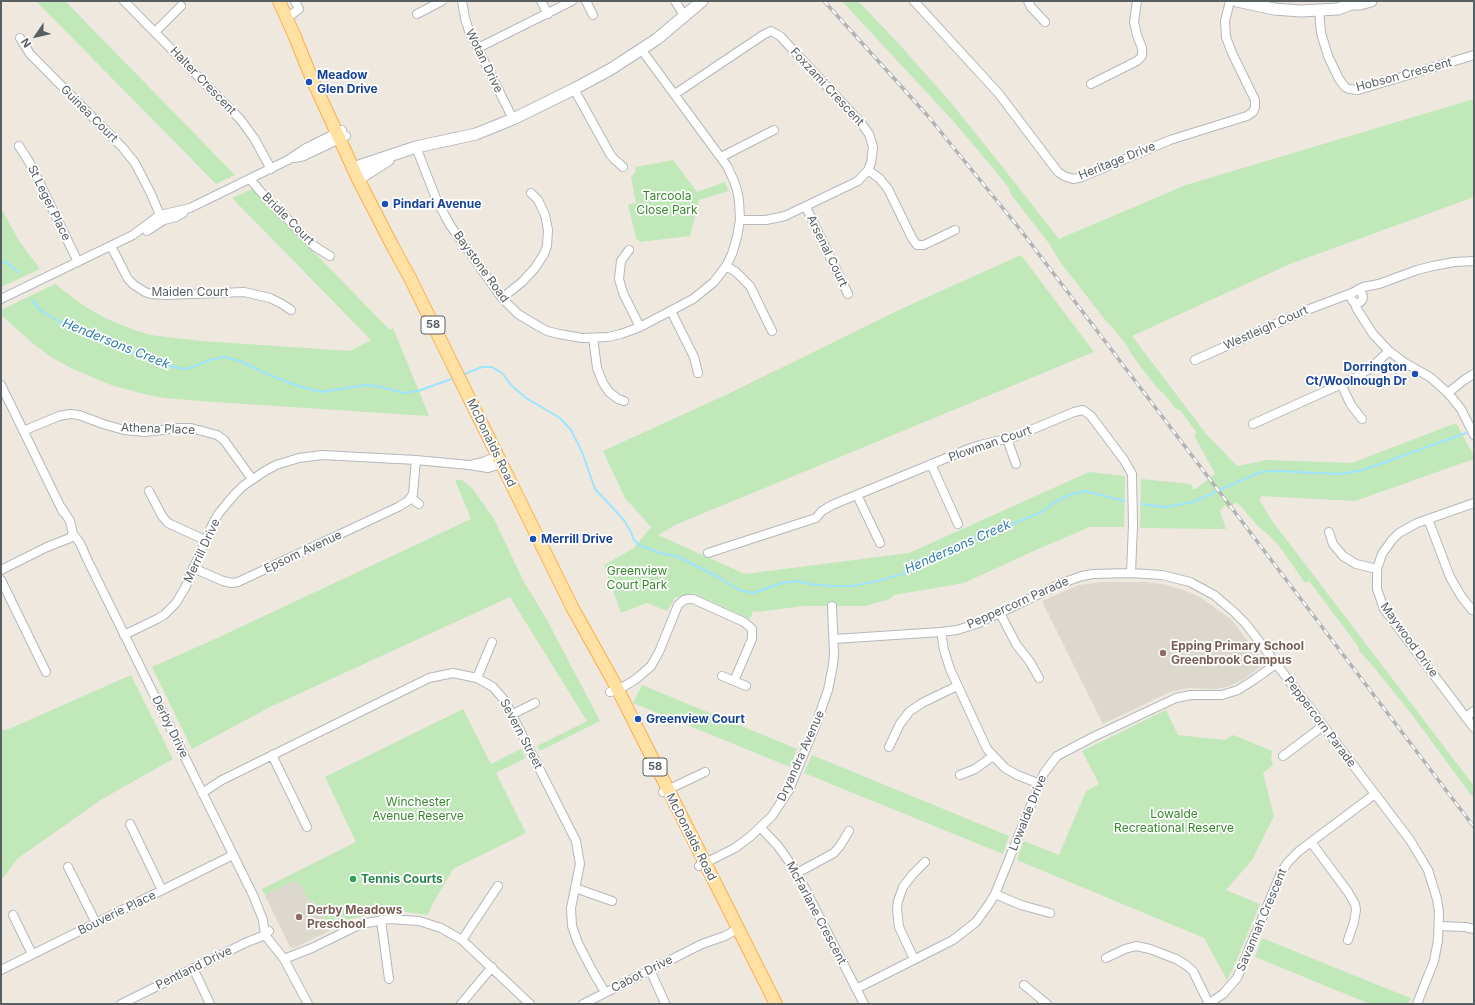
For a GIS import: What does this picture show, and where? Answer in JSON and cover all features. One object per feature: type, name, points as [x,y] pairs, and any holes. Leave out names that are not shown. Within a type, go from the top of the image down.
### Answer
[{"type":"main road","name":"McDonalds Road","points":[[279,1],[312,79],[341,134],[393,247],[410,278],[572,607],[702,865],[768,1004]]},
{"type":"main road","name":"McDonalds Road","points":[[733,929],[776,1004]]},
{"type":"street","name":"Halter Crescent","points":[[124,1],[240,119],[254,138],[271,169]]},
{"type":"street","points":[[287,18],[299,9],[295,1]]},
{"type":"street","points":[[417,14],[442,1]]},
{"type":"street","name":"Wotan Drive","points":[[462,1],[467,25],[513,119]]},
{"type":"street","points":[[541,1],[548,14]]},
{"type":"street","points":[[478,48],[572,1]]},
{"type":"street","points":[[586,1],[593,15]]},
{"type":"street","points":[[675,1],[687,15]]},
{"type":"street","points":[[681,1],[687,15]]},
{"type":"street","points":[[359,172],[401,152],[416,147],[476,134],[513,119],[574,89],[611,69],[641,50],[687,15],[702,1]]},
{"type":"street","name":"Heritage Drive","points":[[914,1],[992,85],[1058,172],[1073,179],[1082,177],[1170,140],[1247,116],[1253,112],[1255,100],[1232,53],[1226,37],[1225,21],[1230,1]]},
{"type":"street","points":[[1028,1],[1031,7],[1045,22]]},
{"type":"street","points":[[1091,84],[1137,61],[1142,56],[1142,48],[1134,22],[1137,1]]},
{"type":"street","points":[[1237,1],[1274,9],[1301,11],[1338,10],[1348,2],[1360,4],[1371,1]]},
{"type":"street","points":[[155,32],[181,6]]},
{"type":"street","name":"Hobson Crescent","points":[[1322,10],[1321,33],[1328,56],[1339,79],[1345,87],[1349,89],[1358,90],[1474,55]]},
{"type":"street","name":"Foxzami Crescent","points":[[675,94],[763,35],[769,32],[774,32],[780,36],[866,129],[873,147],[873,155],[868,170]]},
{"type":"street","name":"Guinea Court","points":[[20,38],[30,54],[126,152],[140,171],[163,216]]},
{"type":"street","name":"Baystone Road","points":[[416,147],[437,201],[445,217],[502,298],[518,314],[538,326],[559,334],[593,338],[621,334],[640,327],[671,312],[707,289],[726,266],[735,245],[740,220],[739,200],[734,181],[720,156],[641,50]]},
{"type":"street","points":[[574,89],[610,154],[623,167]]},
{"type":"street","points":[[720,156],[774,130]]},
{"type":"street","points":[[1,298],[133,235],[149,230],[163,216],[176,217],[190,208],[288,160],[304,156],[341,134]]},
{"type":"street","name":"St Leger Place","points":[[19,146],[31,166],[78,262]]},
{"type":"street","points":[[740,220],[776,218],[791,214],[852,185],[864,176],[868,170],[880,179],[888,189],[912,238],[918,244],[924,245],[955,230]]},
{"type":"street","name":"Bridle Court","points":[[250,179],[314,246],[330,256]]},
{"type":"street","points":[[502,298],[522,282],[536,268],[547,246],[548,230],[545,215],[538,200],[531,194]]},
{"type":"street","name":"Arsenal Court","points":[[806,207],[848,294]]},
{"type":"street","name":"Maiden Court","points":[[111,246],[128,279],[145,292],[158,295],[244,292],[270,298],[291,310]]},
{"type":"street","points":[[629,250],[621,261],[619,279],[623,293],[640,327]]},
{"type":"street","points":[[1474,261],[1454,262],[1417,270],[1379,284],[1357,297],[1367,325],[1381,343],[1405,363],[1430,377],[1448,392],[1461,409],[1474,435]]},
{"type":"street","points":[[726,266],[736,272],[750,286],[772,330]]},
{"type":"street","name":"Westleigh Court","points":[[1196,360],[1337,298],[1357,297]]},
{"type":"street","points":[[671,312],[694,356],[698,373]]},
{"type":"street","points":[[593,338],[597,368],[603,383],[609,392],[618,399],[624,401]]},
{"type":"street","points":[[1253,424],[1365,372],[1389,351]]},
{"type":"street","points":[[1448,392],[1474,374]]},
{"type":"street","points":[[1341,384],[1351,405],[1362,418]]},
{"type":"street","name":"Derby Drive","points":[[1,385],[61,507],[70,536],[87,559],[253,895],[266,932],[285,961],[308,1004]]},
{"type":"street","name":"Plowman Court","points":[[708,553],[816,518],[827,508],[932,464],[980,445],[1007,439],[1077,411],[1085,411],[1091,416],[1128,465],[1132,474],[1133,525],[1131,573]]},
{"type":"street","name":"Athena Place","points":[[25,433],[36,424],[46,422],[59,416],[75,414],[84,416],[113,428],[124,430],[144,432],[185,428],[213,433],[224,440],[252,479]]},
{"type":"street","points":[[1007,439],[1016,464]]},
{"type":"street","name":"Merrill Drive","points":[[124,635],[157,619],[171,609],[180,597],[213,523],[226,504],[252,479],[276,465],[310,456],[336,455],[416,460],[488,468],[499,460]]},
{"type":"street","points":[[416,460],[414,487],[411,498],[419,504]]},
{"type":"street","points":[[932,464],[958,524]]},
{"type":"street","points":[[149,491],[162,516],[168,523],[205,540]]},
{"type":"street","points":[[857,495],[880,543]]},
{"type":"street","name":"Epsom Avenue","points":[[193,568],[227,582],[238,582],[398,507],[411,498]]},
{"type":"street","name":"Maywood Drive","points":[[1474,503],[1409,527],[1392,540],[1382,554],[1377,569],[1377,589],[1384,609],[1474,728]]},
{"type":"street","points":[[1428,519],[1450,577],[1461,596],[1472,610]]},
{"type":"street","points":[[1329,532],[1333,544],[1343,556],[1356,564],[1377,569]]},
{"type":"street","points":[[1,570],[70,536]]},
{"type":"street","name":"Peppercorn Parade","points":[[834,639],[941,632],[967,627],[1062,583],[1077,578],[1099,574],[1131,573],[1162,575],[1177,578],[1196,585],[1214,595],[1238,616],[1276,664],[1375,794],[1416,850],[1428,870],[1437,898],[1439,926],[1438,940],[1434,961],[1417,1004]]},
{"type":"street","points":[[1,580],[46,672]]},
{"type":"street","points":[[614,689],[636,679],[646,672],[655,661],[678,605],[684,600],[688,599],[744,622],[752,629],[752,639],[734,681]]},
{"type":"street","name":"Dryandra Avenue","points":[[702,865],[735,848],[760,828],[778,809],[788,790],[825,702],[833,665],[834,639],[832,606]]},
{"type":"street","points":[[1000,613],[1016,644],[1030,662],[1039,678]]},
{"type":"street","points":[[941,632],[946,661],[983,741],[999,763],[1012,772],[1040,784]]},
{"type":"street","points":[[477,678],[492,642]]},
{"type":"street","name":"Lowalde Drive","points":[[856,989],[953,940],[970,928],[983,914],[995,894],[1048,767],[1063,752],[1176,698],[1191,695],[1222,695],[1238,690],[1276,664]]},
{"type":"street","name":"Severn Street","points":[[201,790],[429,678],[453,673],[477,678],[488,684],[497,692],[513,714],[576,842],[580,864],[571,908],[572,926],[578,943],[604,993]]},
{"type":"street","points":[[722,676],[746,686]]},
{"type":"street","points":[[889,747],[900,724],[915,708],[957,686]]},
{"type":"street","points":[[513,714],[535,703]]},
{"type":"street","points":[[1466,717],[1474,711]]},
{"type":"street","points":[[1283,756],[1323,726]]},
{"type":"street","points":[[272,755],[307,827]]},
{"type":"street","points":[[960,776],[975,769],[993,756]]},
{"type":"street","points":[[665,791],[705,772]]},
{"type":"street","name":"Savannah Crescent","points":[[1209,1004],[1226,992],[1237,978],[1281,874],[1293,856],[1375,794]]},
{"type":"street","points":[[130,824],[162,890]]},
{"type":"street","name":"McFarlane Crescent","points":[[760,828],[778,846],[797,873],[864,1004]]},
{"type":"street","points":[[797,873],[834,852],[840,846],[849,831]]},
{"type":"street","points":[[1311,842],[1348,892],[1355,904],[1356,910],[1354,922],[1348,940]]},
{"type":"street","name":"Bouverie Place","points":[[1,970],[233,855]]},
{"type":"street","points":[[914,959],[898,927],[897,909],[903,887],[925,862]]},
{"type":"street","points":[[68,867],[96,923]]},
{"type":"street","points":[[462,940],[498,886]]},
{"type":"street","points":[[575,888],[612,902]]},
{"type":"street","points":[[995,894],[1021,905],[1050,913]]},
{"type":"street","points":[[13,915],[32,954]]},
{"type":"street","points":[[285,961],[352,927],[381,920],[400,919],[419,921],[441,928],[462,940],[492,966],[530,1004]]},
{"type":"street","points":[[381,920],[389,979]]},
{"type":"street","points":[[1439,926],[1466,927],[1474,929]]},
{"type":"street","name":"Cabot Drive","points":[[583,1004],[733,929]]},
{"type":"street","name":"Pentland Drive","points":[[121,1004],[266,932]]},
{"type":"street","points":[[1106,958],[1125,949],[1136,946],[1150,949],[1176,959],[1192,971],[1209,1004]]},
{"type":"street","points":[[461,1004],[468,993],[492,966]]},
{"type":"street","points":[[193,968],[210,1004]]},
{"type":"street","points":[[650,970],[665,1003]]},
{"type":"street","points":[[1024,985],[1047,1004]]},
{"type":"shaded area","name":"Epping Primary School Greenbrook Campus","points":[[1102,582],[1145,582],[1162,584],[1198,596],[1231,619],[1263,661],[1262,665],[1244,679],[1230,686],[1216,689],[1188,688],[1170,692],[1103,724],[1042,601],[1079,585]]},
{"type":"shaded area","name":"Derby Meadows Preschool","points":[[293,881],[300,884],[310,903],[314,901],[329,931],[294,948],[290,947],[265,895]]},
{"type":"green space","points":[[36,1],[65,1],[235,175],[216,184]]},
{"type":"green space","points":[[842,1],[858,1],[899,44],[952,104],[1059,239],[1186,185],[1474,99],[1474,197],[1290,264],[1132,336],[1207,435],[1237,466],[1268,460],[1352,463],[1456,423],[1474,456],[1474,459],[1355,501],[1262,496],[1259,499],[1270,518],[1474,786],[1474,799],[1410,712],[1359,651],[1358,646],[1309,581],[1305,583],[1277,543],[1256,524],[1237,502],[1228,509],[1225,505],[1220,511],[1226,529],[1140,528],[1141,479],[1191,484],[1193,489],[1196,489],[1215,474],[1194,435],[1197,433],[1180,410],[1176,409],[1157,388],[1132,355],[1126,344],[1106,321],[1061,263],[1048,242],[1012,196],[1008,187],[992,167],[954,122]]},
{"type":"green space","name":"Tarcoola Close Park","points":[[673,160],[697,192],[725,182],[729,191],[699,200],[690,236],[640,242],[636,238],[628,204],[636,203],[631,177],[635,173],[636,167]]},
{"type":"green space","points":[[252,189],[390,330],[393,328],[429,416],[214,402],[164,398],[144,394],[111,385],[73,369],[51,357],[36,346],[1,315],[1,310],[55,284],[84,306],[107,319],[150,335],[201,341],[350,351],[371,340],[232,198]]},
{"type":"green space","points":[[1,208],[19,241],[40,269],[1,287]]},
{"type":"green space","name":"Greenview Court Park","points":[[1021,255],[1094,352],[675,525],[658,535],[745,574],[909,553],[1089,472],[1125,476],[1124,527],[1090,527],[964,583],[894,595],[890,599],[865,606],[804,606],[757,612],[753,611],[750,619],[693,593],[675,598],[667,611],[647,603],[621,613],[604,565],[634,548],[651,527],[625,498],[603,451],[730,393],[901,309]]},
{"type":"green space","points":[[455,480],[462,480],[472,488],[494,519],[524,582],[546,618],[600,721],[540,751],[537,746],[587,721],[510,597],[270,707],[192,749],[152,667],[471,519]]},
{"type":"green space","points":[[131,675],[173,759],[102,799],[17,859],[1,881],[1,730],[9,729]]},
{"type":"green space","points":[[642,685],[797,749],[790,767],[633,703]]},
{"type":"green space","name":"Winchester Avenue Reserve","points":[[463,709],[491,764],[521,749],[526,758],[496,773],[526,833],[453,869],[432,905],[428,915],[400,911],[373,913],[353,919],[329,931],[314,901],[310,903],[300,884],[293,881],[265,895],[262,889],[356,842],[325,777]]},
{"type":"green space","name":"Lowalde Recreational Reserve","points":[[1166,710],[1178,735],[1225,740],[1233,735],[1272,751],[1271,759],[1273,765],[1263,773],[1274,816],[1252,860],[1226,890],[1260,904],[1227,980],[1204,938],[1017,860],[1024,841],[1059,855],[1086,791],[1099,784],[1082,751]]},
{"type":"green space","points":[[812,755],[1009,836],[1003,854],[804,773]]},
{"type":"green space","points":[[1262,938],[1411,998],[1408,1004],[1370,1004],[1255,957]]},
{"type":"waterway","name":"Hendersons Creek","points":[[1,261],[8,263],[18,272]]},
{"type":"waterway","name":"Hendersons Creek","points":[[32,300],[41,311],[73,329],[94,335],[134,353],[148,356],[173,367],[187,369],[210,360],[224,357],[240,361],[267,374],[298,386],[321,392],[366,385],[377,386],[404,393],[418,391],[454,378]]},
{"type":"waterway","name":"Hendersons Creek","points":[[462,375],[482,367],[492,367],[502,373],[512,386],[526,398],[560,418],[571,430],[582,452],[595,489],[623,519],[634,540],[639,545],[660,553],[679,557],[720,578],[739,590],[753,593],[782,583],[797,581],[830,586],[853,586],[902,574],[958,550],[976,536],[997,530],[1040,513],[1055,502],[1069,495],[1085,491],[1124,501]]},
{"type":"waterway","name":"Hendersons Creek","points":[[1141,504],[1165,507],[1193,502],[1260,472],[1276,471],[1341,474],[1363,470],[1466,433]]},
{"type":"railway","points":[[824,1],[927,115],[1019,228],[1474,827]]},
{"type":"place","name":"Meadow Glen Drive","points":[[309,82]]},
{"type":"place","name":"Pindari Avenue","points":[[385,204]]},
{"type":"place","name":"Dorrington Ct/Woolnough Dr","points":[[1415,374]]},
{"type":"place","name":"Merrill Drive","points":[[533,539]]},
{"type":"place","name":"Epping Primary School Greenbrook Campus","points":[[1163,653]]},
{"type":"place","name":"Greenview Court","points":[[638,719]]},
{"type":"place","name":"Tennis Courts","points":[[353,879]]},
{"type":"place","name":"Derby Meadows Preschool","points":[[299,917]]}]
